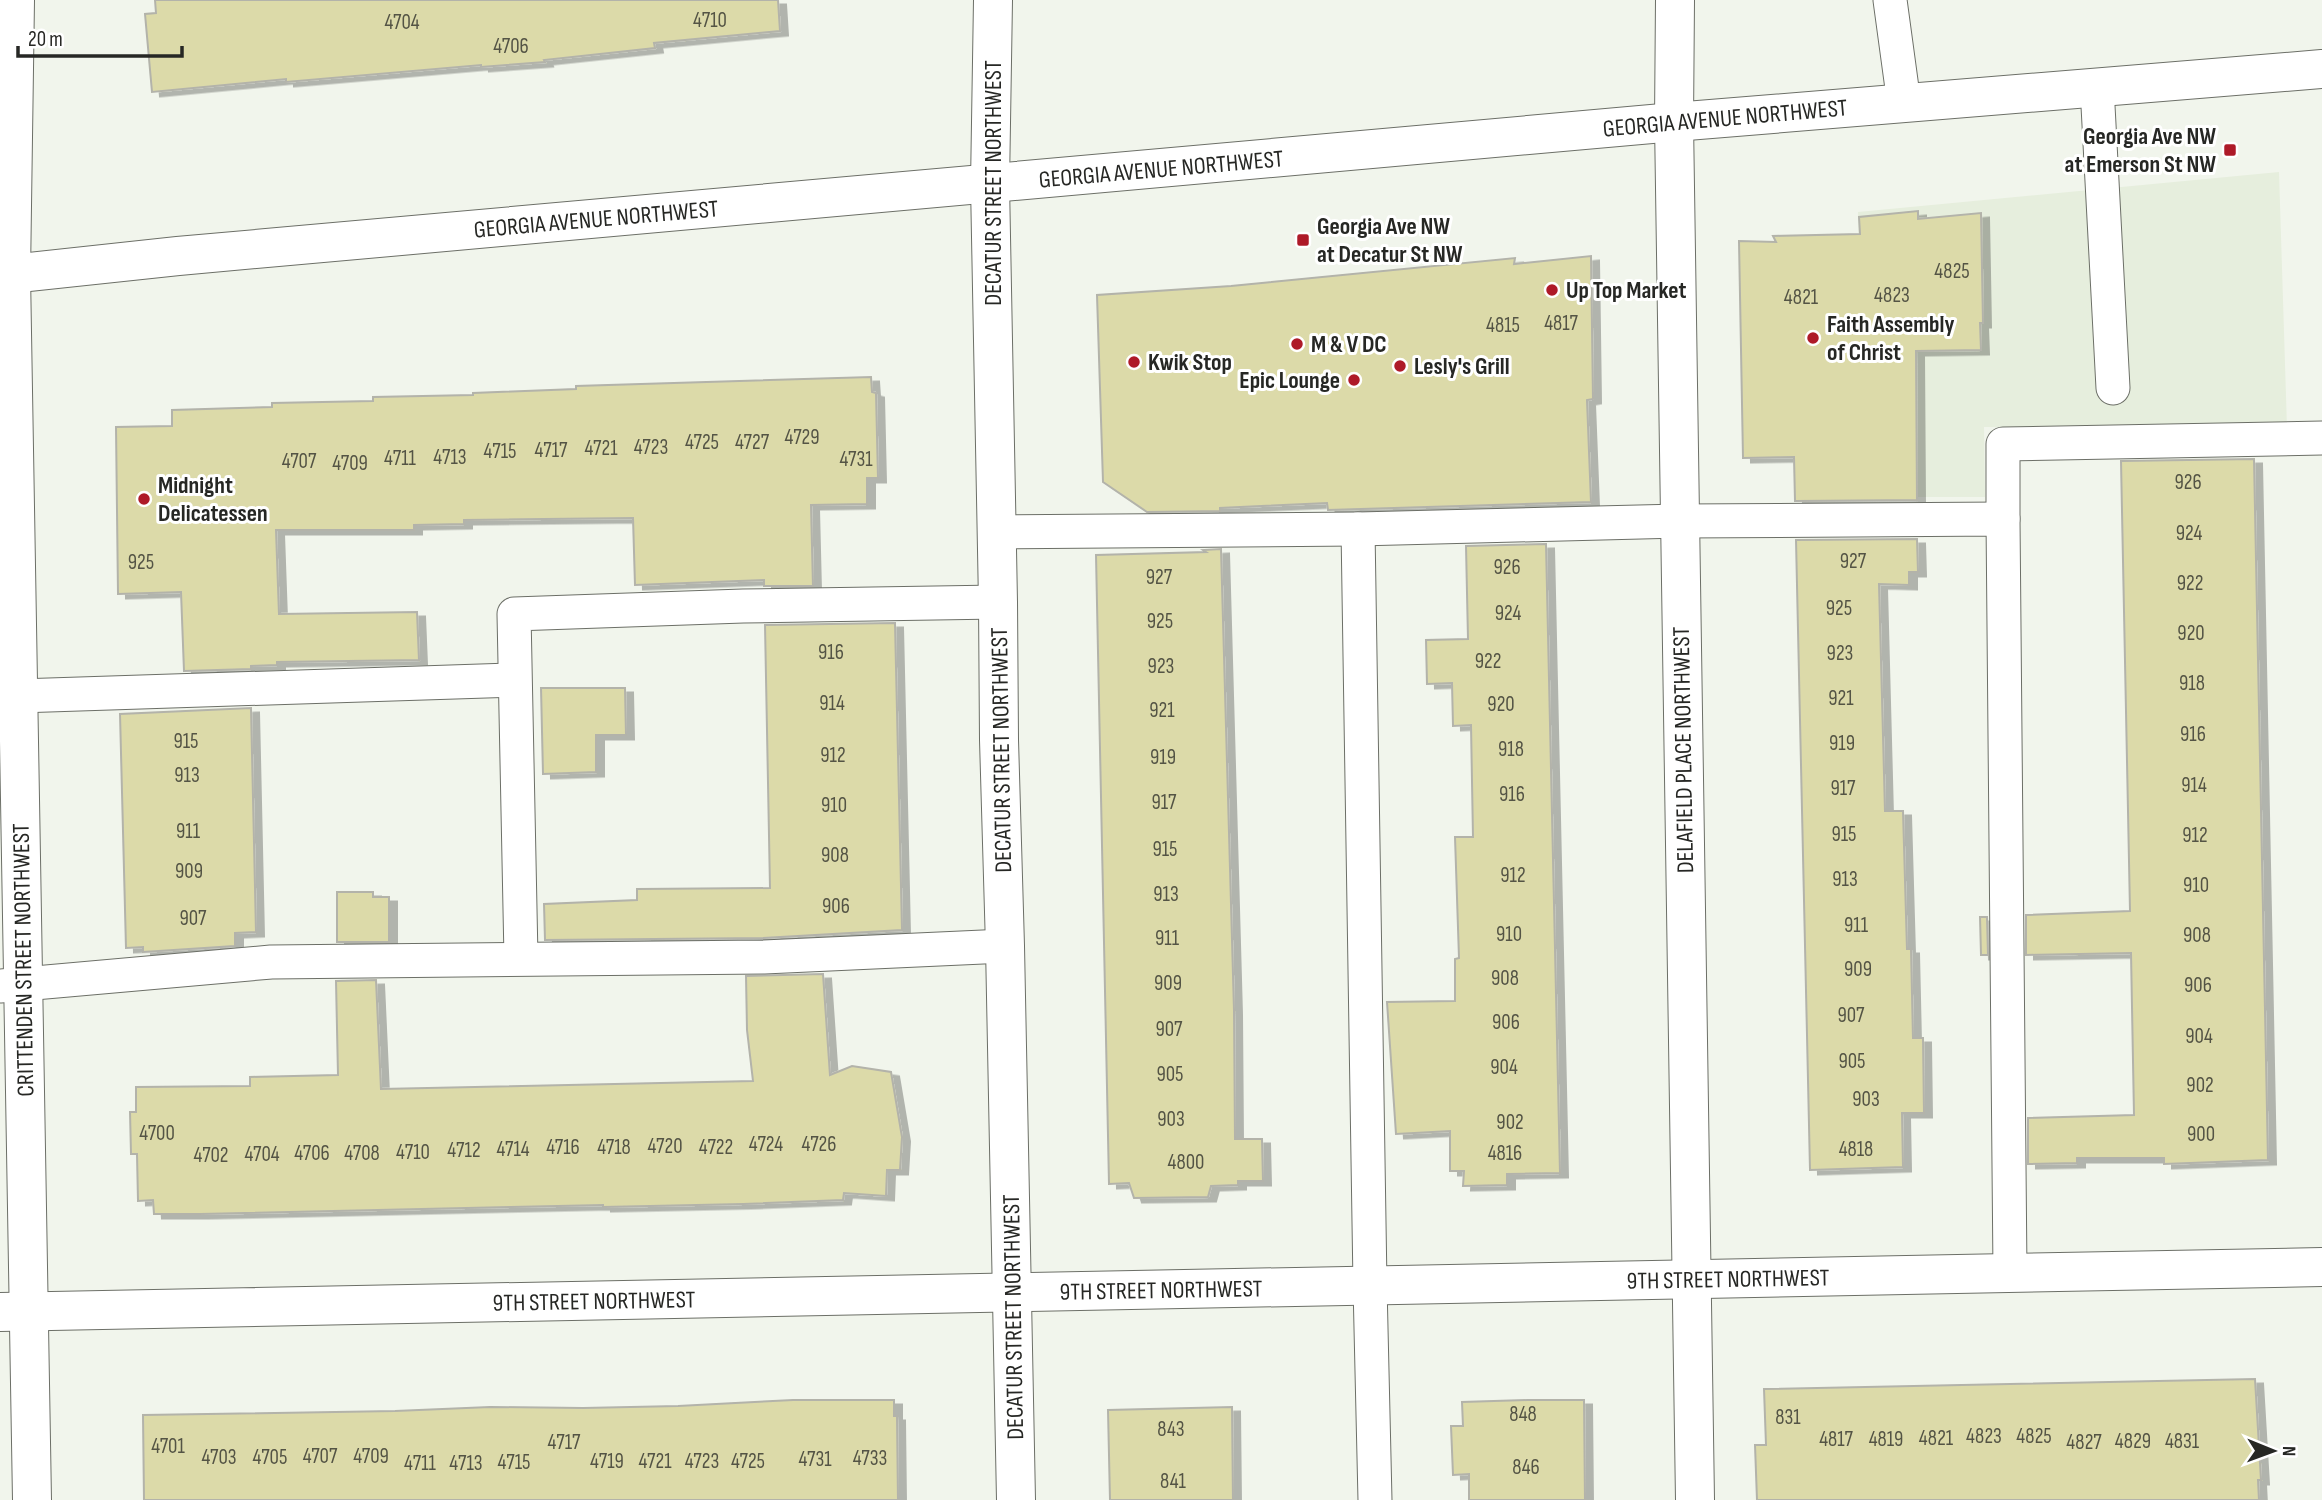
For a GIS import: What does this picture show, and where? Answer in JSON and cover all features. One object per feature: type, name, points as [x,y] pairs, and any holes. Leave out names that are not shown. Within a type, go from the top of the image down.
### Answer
[{"type":"main road","name":"CRITTENDEN STREET NORTHWEST","points":[[15,0],[5,274],[18,696],[10,742],[14,1311],[32,1500]]},
{"type":"main road","name":"DECATUR STREET NORTHWEST","points":[[993,0],[990,184],[1016,1500]]},
{"type":"main road","name":"DELAFIELD PLACE NORTHWEST","points":[[1675,0],[1674,122],[1695,1500]]},
{"type":"main road","name":"GEORGIA AVENUE NORTHWEST","points":[[5,274],[178,256],[1674,122],[2322,69]]},
{"type":"main road","name":"9TH STREET NORTHWEST","points":[[14,1311],[2322,1267]]},
{"type":"lane","points":[[1890,0],[1904,103]]},
{"type":"lane","points":[[2097,87],[2113,388]]},
{"type":"lane","points":[[2010,1273],[2003,444],[2322,438]]},
{"type":"lane","points":[[997,532],[1358,529],[1680,521],[2003,519]]},
{"type":"lane","points":[[1358,529],[1376,1500]]},
{"type":"lane","points":[[521,958],[514,614],[743,606],[998,602]]},
{"type":"lane","points":[[18,696],[514,680]]},
{"type":"lane","points":[[12,985],[271,962],[764,957],[1005,946]]},
{"type":"shaded area","points":[[2279,172],[2287,428],[1984,427],[1985,497],[1864,497],[1858,212]]},
{"type":"building","points":[[155,0],[778,0],[780,31],[654,43],[655,48],[544,60],[545,62],[286,82],[286,79],[152,92],[145,14],[156,13]]},
{"type":"building","points":[[1918,211],[1918,219],[1981,213],[1981,350],[1916,351],[1917,500],[1795,501],[1794,457],[1743,458],[1739,241],[1776,242],[1773,236],[1860,234],[1859,217]]},
{"type":"building","points":[[1591,256],[1593,399],[1587,400],[1591,502],[1328,510],[1327,503],[1220,508],[1220,511],[1147,512],[1103,482],[1097,295],[1231,286],[1515,258],[1514,264]]},
{"type":"building","points":[[871,377],[872,392],[876,393],[878,478],[867,478],[867,504],[811,505],[813,586],[764,586],[764,580],[635,585],[633,518],[464,520],[464,524],[414,525],[414,530],[276,530],[279,614],[417,612],[419,660],[277,662],[277,665],[251,666],[251,669],[184,671],[181,592],[118,594],[116,427],[172,426],[172,410],[272,407],[272,403],[373,401],[373,397],[576,389],[576,386]]},
{"type":"building","points":[[2254,459],[2268,1160],[2164,1164],[2164,1158],[2077,1158],[2077,1163],[2028,1164],[2028,1118],[2134,1115],[2131,953],[2026,955],[2026,915],[2130,911],[2121,461]]},
{"type":"building","points":[[1917,539],[1918,572],[1909,572],[1909,585],[1879,584],[1885,811],[1903,811],[1913,1038],[1923,1038],[1924,1113],[1902,1113],[1903,1167],[1810,1170],[1796,540]]},
{"type":"building","points":[[1546,544],[1560,1173],[1507,1174],[1507,1185],[1463,1186],[1464,1171],[1450,1171],[1450,1131],[1396,1134],[1387,1002],[1455,1001],[1455,959],[1459,958],[1455,837],[1473,837],[1471,725],[1453,726],[1452,683],[1427,684],[1426,640],[1468,639],[1466,546]]},
{"type":"building","points":[[1221,549],[1235,1139],[1262,1139],[1263,1181],[1238,1181],[1238,1185],[1211,1186],[1208,1197],[1134,1198],[1129,1183],[1109,1184],[1096,555],[1206,552],[1203,550]]},
{"type":"building","points":[[895,623],[902,930],[763,938],[545,940],[544,904],[637,900],[637,889],[770,888],[765,625]]},
{"type":"building","points":[[541,688],[625,688],[626,735],[596,735],[596,772],[543,774]]},
{"type":"building","points":[[251,708],[256,932],[235,933],[235,946],[143,952],[143,947],[126,948],[120,714]]},
{"type":"building","points":[[337,892],[373,892],[373,897],[389,897],[389,942],[337,942]]},
{"type":"building","points":[[1980,917],[1987,917],[1988,955],[1981,955]]},
{"type":"building","points":[[823,974],[830,1075],[852,1066],[891,1072],[902,1137],[900,1170],[887,1170],[886,1196],[844,1193],[843,1200],[743,1204],[200,1214],[154,1214],[153,1200],[138,1201],[137,1154],[131,1154],[130,1112],[136,1112],[136,1087],[250,1086],[250,1077],[338,1075],[336,981],[376,980],[381,1089],[753,1081],[747,1030],[746,976]]},
{"type":"building","points":[[2255,1379],[2261,1480],[2258,1480],[2259,1500],[1757,1500],[1755,1445],[1766,1445],[1764,1389]]},
{"type":"building","points":[[793,1400],[894,1400],[894,1416],[897,1416],[898,1500],[144,1500],[143,1415],[490,1407],[678,1406]]},
{"type":"building","points":[[1584,1400],[1585,1500],[1469,1500],[1469,1474],[1453,1475],[1451,1426],[1463,1426],[1462,1402]]},
{"type":"building","points":[[1232,1407],[1233,1500],[1110,1500],[1108,1410]]},
{"type":"place","name":"Georgia Ave NW at Emerson St NW","points":[[2230,150]]},
{"type":"place","name":"Georgia Ave NW at Decatur St NW","points":[[1303,240]]},
{"type":"place","name":"Up Top Market","points":[[1552,290]]},
{"type":"place","name":"Faith Assembly of Christ","points":[[1813,338]]},
{"type":"place","name":"M & V DC","points":[[1297,344]]},
{"type":"place","name":"Kwik Stop","points":[[1134,362]]},
{"type":"place","name":"Lesly's Grill","points":[[1400,366]]},
{"type":"place","name":"Epic Lounge","points":[[1354,380]]},
{"type":"place","name":"Midnight Delicatessen","points":[[144,499]]}]
